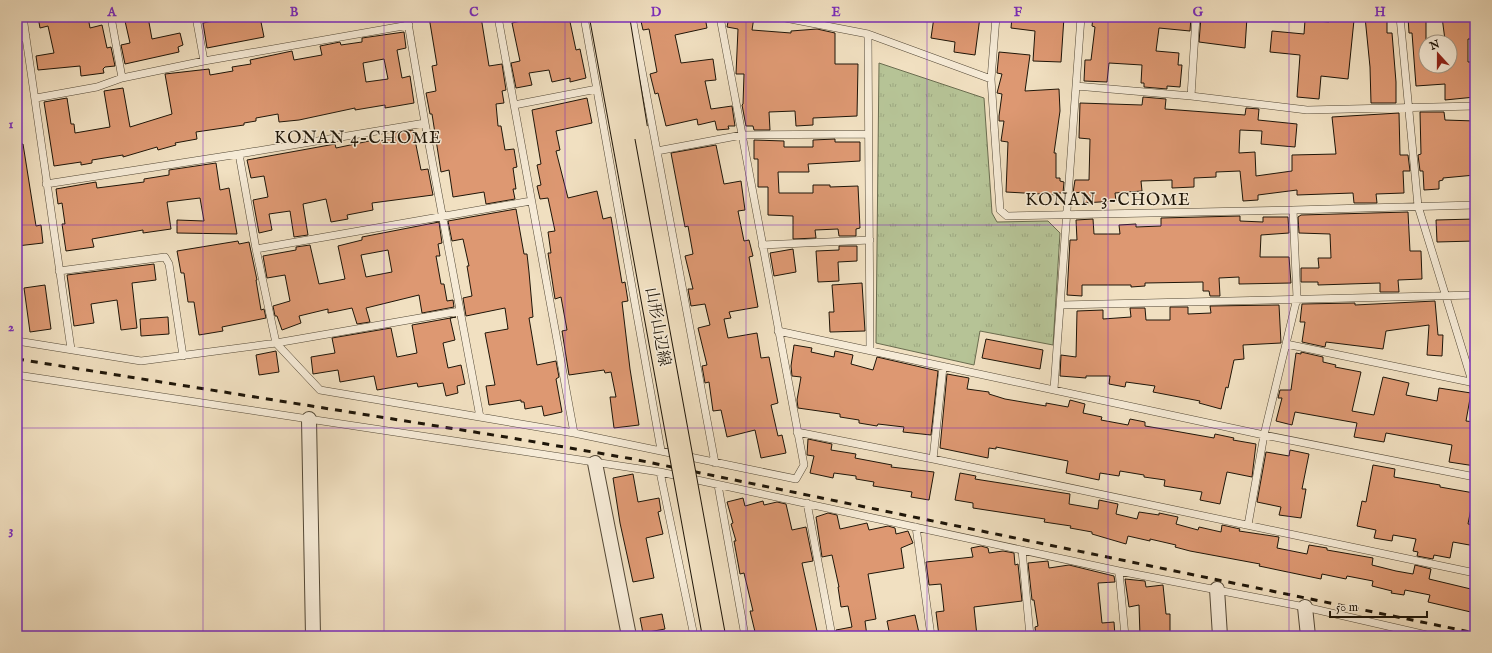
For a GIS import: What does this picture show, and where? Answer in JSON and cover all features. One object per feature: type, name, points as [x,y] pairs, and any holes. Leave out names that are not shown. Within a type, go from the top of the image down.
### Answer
[{"type":"main road","name":"山形山辺線","points":[[601,17],[714,636]]},
{"type":"main road","name":"山形山辺線","points":[[618,17],[673,341],[728,636]]},
{"type":"street","points":[[309,419],[313,636]]},
{"type":"street","points":[[595,463],[629,636]]},
{"type":"street","points":[[1217,589],[1220,636]]},
{"type":"street","points":[[1305,607],[1308,636]]},
{"type":"lane","points":[[24,17],[36,98],[46,184],[71,349]]},
{"type":"lane","points":[[111,17],[122,78]]},
{"type":"lane","points":[[196,17],[204,61]]},
{"type":"lane","points":[[407,17],[425,123],[444,217],[480,417]]},
{"type":"lane","points":[[498,17],[574,433]]},
{"type":"lane","points":[[584,17],[661,450]]},
{"type":"lane","points":[[632,17],[715,463]]},
{"type":"lane","points":[[239,154],[256,249],[276,343],[320,390],[574,433],[796,479],[804,466],[720,17]]},
{"type":"lane","points":[[780,17],[868,34],[991,80]]},
{"type":"lane","points":[[996,17],[991,80],[1000,210],[1007,216],[1475,205]]},
{"type":"lane","points":[[1054,389],[1082,17]]},
{"type":"lane","points":[[1191,96],[1196,17]]},
{"type":"lane","points":[[1400,17],[1418,206],[1474,383],[1475,391]]},
{"type":"lane","points":[[36,98],[97,88],[122,78],[204,61],[409,25]]},
{"type":"lane","points":[[868,34],[870,350]]},
{"type":"lane","points":[[17,38],[26,36]]},
{"type":"lane","points":[[1076,86],[1191,96],[1307,110],[1475,106]]},
{"type":"lane","points":[[514,105],[597,89]]},
{"type":"lane","points":[[46,184],[425,123]]},
{"type":"lane","points":[[657,151],[742,135],[868,134]]},
{"type":"lane","points":[[256,249],[531,201]]},
{"type":"lane","points":[[1248,525],[1264,435],[1297,298],[1293,210]]},
{"type":"lane","points":[[762,246],[870,240]]},
{"type":"lane","points":[[59,271],[165,257],[169,264],[183,356]]},
{"type":"lane","points":[[1061,305],[1297,298],[1475,295]]},
{"type":"lane","points":[[17,341],[142,361],[276,343],[460,311]]},
{"type":"lane","points":[[778,330],[943,367],[1054,389],[1264,435],[1475,477]]},
{"type":"lane","points":[[1286,344],[1474,383]]},
{"type":"lane","points":[[932,459],[943,367]]},
{"type":"lane","points":[[17,375],[660,472],[1119,571],[1305,607],[1396,632],[1431,636]]},
{"type":"lane","points":[[797,432],[1475,573]]},
{"type":"lane","points":[[660,472],[694,636]]},
{"type":"lane","points":[[718,485],[745,636]]},
{"type":"lane","points":[[807,503],[832,636]]},
{"type":"lane","points":[[916,527],[931,636]]},
{"type":"lane","points":[[1022,550],[1030,636]]},
{"type":"lane","points":[[1119,571],[1125,636]]},
{"type":"green space","points":[[879,63],[984,98],[992,213],[997,222],[1048,221],[1060,233],[1053,345],[980,331],[974,365],[876,343]]},
{"type":"building","points":[[38,17],[88,17],[90,28],[102,25],[107,48],[111,47],[115,66],[105,67],[103,69],[104,73],[81,76],[80,66],[38,70],[36,56],[54,53],[48,26],[40,28]]},
{"type":"building","points":[[148,17],[152,39],[180,33],[183,45],[178,47],[179,52],[125,64],[121,45],[130,43],[125,21]]},
{"type":"building","points":[[235,17],[260,17],[264,37],[207,48],[203,23]]},
{"type":"building","points":[[429,17],[481,17],[489,66],[502,64],[506,90],[502,91],[504,103],[496,104],[498,126],[501,126],[505,150],[514,149],[517,167],[513,168],[516,189],[513,189],[515,199],[486,204],[484,192],[453,197],[449,170],[441,172],[432,114],[430,114],[426,93],[436,91],[432,66],[437,65]]},
{"type":"building","points":[[550,17],[569,17],[576,50],[580,49],[586,78],[570,82],[570,78],[552,82],[549,70],[529,73],[532,85],[516,88],[511,63],[520,61],[512,23],[535,18],[536,20]]},
{"type":"building","points":[[640,17],[705,17],[707,28],[675,35],[681,63],[713,59],[716,80],[705,81],[711,109],[732,106],[735,126],[728,126],[729,129],[717,130],[715,121],[698,125],[697,119],[666,126],[658,93],[655,94],[650,74],[657,72],[649,29],[643,30]]},
{"type":"building","points":[[729,17],[754,17],[752,30],[791,33],[791,31],[817,29],[835,33],[835,64],[858,64],[857,116],[813,118],[813,125],[796,126],[795,111],[769,112],[770,130],[754,130],[753,126],[746,126],[742,105],[744,74],[736,74],[738,29],[727,27]]},
{"type":"building","points":[[934,17],[958,20],[958,17],[980,17],[975,55],[954,52],[955,42],[931,38]]},
{"type":"building","points":[[1012,17],[1064,17],[1061,62],[1033,61],[1035,31],[1011,28]]},
{"type":"building","points":[[1093,17],[1191,17],[1190,31],[1159,28],[1156,51],[1179,53],[1178,65],[1182,65],[1180,87],[1167,86],[1167,89],[1144,87],[1144,83],[1141,83],[1142,65],[1109,63],[1107,82],[1084,81],[1085,60],[1091,60],[1095,27],[1092,26]]},
{"type":"building","points":[[1201,17],[1247,17],[1245,48],[1199,42]]},
{"type":"building","points":[[1365,17],[1387,17],[1387,33],[1392,33],[1396,103],[1371,103],[1370,67]]},
{"type":"building","points":[[1408,17],[1426,17],[1426,34],[1418,34],[1418,74],[1458,74],[1458,34],[1444,34],[1442,17],[1475,17],[1475,39],[1468,39],[1468,62],[1475,62],[1475,97],[1445,100],[1445,84],[1416,86],[1412,33],[1409,33]]},
{"type":"building","points":[[1330,19],[1354,20],[1348,79],[1321,76],[1319,99],[1297,97],[1300,55],[1270,52],[1272,31],[1304,34],[1305,20],[1329,22]]},
{"type":"building","points":[[404,32],[406,48],[397,50],[402,78],[410,76],[414,103],[385,108],[385,105],[355,110],[355,108],[299,120],[279,122],[278,114],[256,118],[256,121],[244,123],[244,125],[196,132],[197,139],[175,143],[176,145],[158,150],[157,147],[123,157],[123,155],[92,160],[92,163],[81,165],[81,162],[54,166],[44,102],[67,98],[71,124],[74,124],[75,133],[110,127],[104,91],[123,88],[130,127],[172,114],[165,74],[209,69],[210,75],[233,71],[232,67],[251,64],[250,60],[292,51],[294,60],[322,55],[320,46],[340,42],[341,45],[362,42],[362,38]],"holes":[[[384,59],[388,79],[366,82],[363,63]]]},
{"type":"building","points":[[999,52],[1030,55],[1025,91],[1059,89],[1060,111],[1054,153],[1056,153],[1056,178],[1060,178],[1060,181],[1064,182],[1063,193],[1059,193],[1059,195],[1006,192],[1008,142],[1001,141],[1004,121],[999,121],[1002,94],[997,93],[1002,74],[997,73]]},
{"type":"building","points":[[1143,97],[1166,99],[1165,109],[1245,115],[1246,108],[1259,109],[1258,120],[1297,124],[1295,147],[1261,144],[1262,131],[1240,130],[1239,153],[1255,152],[1256,176],[1292,171],[1292,155],[1336,154],[1332,117],[1399,113],[1400,155],[1408,155],[1410,171],[1403,171],[1404,193],[1376,194],[1377,203],[1354,203],[1353,193],[1297,195],[1297,190],[1258,195],[1258,200],[1243,201],[1240,171],[1216,172],[1216,177],[1194,178],[1194,187],[1172,188],[1172,180],[1141,181],[1142,191],[1115,193],[1116,201],[1083,203],[1083,192],[1073,193],[1075,180],[1089,180],[1090,139],[1079,138],[1080,103],[1142,105]]},
{"type":"building","points":[[587,98],[592,123],[556,131],[560,150],[556,151],[568,198],[597,191],[603,219],[611,217],[622,283],[625,282],[628,301],[622,302],[630,369],[639,425],[614,428],[610,397],[616,397],[611,372],[605,373],[604,370],[569,375],[562,331],[567,330],[561,297],[555,299],[548,253],[551,253],[548,232],[555,231],[548,198],[540,199],[537,186],[541,185],[537,165],[541,164],[532,110]]},
{"type":"building","points":[[1420,112],[1444,112],[1445,120],[1475,121],[1475,175],[1443,178],[1443,180],[1439,181],[1439,189],[1424,190],[1423,171],[1420,171],[1418,155],[1421,154]]},
{"type":"building","points":[[413,130],[421,170],[428,169],[433,195],[372,203],[373,210],[347,215],[348,219],[331,222],[326,199],[303,204],[308,235],[294,237],[290,211],[269,214],[272,230],[259,233],[253,200],[268,197],[264,176],[251,178],[247,160],[335,144],[336,148],[374,140],[374,142],[395,138],[394,133]]},
{"type":"building","points":[[835,139],[835,142],[860,142],[860,161],[808,164],[809,172],[778,172],[779,193],[813,193],[813,185],[830,185],[830,187],[858,186],[860,228],[856,229],[856,236],[839,236],[838,229],[815,230],[816,238],[793,239],[793,216],[768,215],[768,187],[758,187],[758,159],[754,159],[754,140],[784,141],[784,147],[813,147],[813,140]]},
{"type":"building","points":[[23,144],[36,226],[41,225],[43,243],[17,246],[17,145]]},
{"type":"building","points":[[716,145],[724,184],[741,181],[745,210],[738,211],[744,241],[749,240],[753,256],[749,257],[758,307],[729,312],[731,318],[724,319],[728,338],[757,333],[761,358],[769,357],[778,403],[771,405],[778,436],[782,435],[786,453],[761,458],[755,430],[727,437],[721,410],[713,411],[709,382],[705,383],[702,366],[707,365],[698,328],[710,325],[705,304],[691,306],[688,289],[693,289],[685,256],[693,254],[688,226],[685,227],[671,153]]},
{"type":"building","points":[[216,163],[220,190],[229,188],[237,234],[177,233],[177,220],[204,221],[200,198],[167,202],[171,229],[143,233],[143,230],[92,239],[94,247],[66,251],[62,224],[65,224],[62,203],[58,204],[56,189],[96,182],[97,188],[144,182],[144,179],[169,175],[169,170]]},
{"type":"building","points":[[516,209],[524,254],[527,254],[533,317],[529,318],[537,365],[556,361],[559,377],[556,379],[562,412],[544,416],[542,406],[525,409],[524,402],[521,402],[521,400],[489,405],[486,386],[495,385],[485,333],[508,329],[505,308],[466,316],[463,298],[472,296],[467,266],[469,266],[463,239],[452,241],[448,221]]},
{"type":"building","points":[[1408,212],[1410,251],[1421,251],[1422,279],[1398,280],[1399,292],[1380,292],[1380,283],[1318,285],[1318,282],[1301,282],[1301,268],[1319,268],[1318,258],[1331,258],[1330,234],[1299,233],[1298,217],[1301,215]]},
{"type":"building","points":[[1240,216],[1240,221],[1263,222],[1263,217],[1288,217],[1289,233],[1261,235],[1260,257],[1289,257],[1291,283],[1239,284],[1239,277],[1219,278],[1220,296],[1210,296],[1209,291],[1203,291],[1203,282],[1145,283],[1145,286],[1131,287],[1131,285],[1082,285],[1082,296],[1067,295],[1070,240],[1077,240],[1076,220],[1093,219],[1094,234],[1120,234],[1119,225],[1136,224],[1136,227],[1161,226],[1161,218]]},
{"type":"building","points":[[1475,219],[1475,241],[1437,242],[1436,220]]},
{"type":"building","points":[[439,222],[442,243],[438,244],[440,256],[436,256],[441,284],[444,284],[447,301],[453,300],[454,307],[422,313],[419,295],[366,308],[370,322],[357,324],[352,308],[328,313],[328,309],[299,316],[301,323],[282,330],[277,316],[275,316],[273,306],[290,301],[285,275],[267,278],[263,256],[296,250],[296,247],[310,245],[319,284],[345,279],[338,246],[362,240],[362,237]],"holes":[[[388,250],[392,272],[366,277],[361,255]]]},
{"type":"building","points":[[238,241],[239,244],[249,242],[257,280],[261,310],[264,309],[266,318],[222,327],[223,331],[199,335],[194,302],[188,302],[184,273],[181,273],[177,251]]},
{"type":"building","points":[[839,246],[857,246],[857,261],[838,262],[839,281],[818,282],[816,251],[839,250]]},
{"type":"building","points":[[793,249],[796,272],[774,276],[770,253]]},
{"type":"building","points":[[154,264],[156,280],[132,283],[137,328],[121,330],[117,300],[91,304],[94,323],[74,326],[67,275]]},
{"type":"building","points":[[862,283],[865,331],[830,332],[829,312],[834,312],[832,285]]},
{"type":"building","points":[[45,285],[51,329],[30,332],[24,288]]},
{"type":"building","points":[[1435,301],[1438,335],[1443,335],[1442,356],[1427,355],[1429,325],[1386,331],[1383,349],[1326,342],[1325,347],[1302,342],[1305,322],[1300,322],[1302,304],[1355,303],[1355,305]]},
{"type":"building","points":[[1279,305],[1281,343],[1243,345],[1244,359],[1234,360],[1228,388],[1226,387],[1221,409],[1199,403],[1200,401],[1153,392],[1155,386],[1126,382],[1125,387],[1109,384],[1110,376],[1086,376],[1086,378],[1060,376],[1061,355],[1076,357],[1077,311],[1103,310],[1103,319],[1131,317],[1130,308],[1145,308],[1146,320],[1170,320],[1170,307],[1188,307],[1188,314],[1211,313],[1210,306]]},
{"type":"building","points":[[168,317],[169,334],[141,336],[140,319]]},
{"type":"building","points":[[450,318],[455,340],[443,343],[448,368],[461,365],[465,384],[457,386],[458,393],[446,396],[443,383],[418,387],[417,383],[377,390],[374,376],[340,382],[338,370],[313,374],[311,357],[335,353],[332,338],[391,328],[397,357],[417,353],[412,325]]},
{"type":"building","points":[[986,339],[1043,350],[1040,369],[982,358]]},
{"type":"building","points":[[794,345],[812,348],[811,352],[834,357],[835,351],[853,355],[851,364],[873,370],[877,357],[938,371],[931,435],[903,432],[904,427],[878,424],[877,426],[859,423],[859,420],[840,417],[840,414],[798,408],[797,400],[801,377],[792,376],[791,366]]},
{"type":"building","points":[[276,351],[279,372],[259,375],[256,355]]},
{"type":"building","points":[[1301,352],[1323,357],[1323,362],[1336,365],[1335,367],[1361,372],[1352,411],[1374,415],[1383,377],[1409,383],[1406,395],[1437,401],[1439,388],[1471,393],[1466,421],[1475,422],[1472,447],[1475,447],[1475,466],[1449,462],[1452,445],[1386,433],[1384,442],[1354,437],[1357,423],[1295,412],[1292,425],[1276,421],[1282,398],[1278,398],[1280,390],[1291,390],[1296,353],[1301,354]]},
{"type":"building","points":[[947,374],[969,378],[967,389],[989,392],[989,394],[1005,399],[1046,406],[1046,403],[1068,407],[1070,400],[1085,404],[1083,413],[1102,417],[1101,420],[1128,425],[1130,419],[1145,422],[1145,426],[1214,438],[1215,434],[1234,438],[1233,440],[1256,444],[1252,477],[1227,472],[1220,504],[1200,500],[1202,492],[1164,486],[1165,480],[1144,477],[1144,475],[1120,471],[1119,476],[1100,473],[1099,480],[1066,473],[1068,461],[996,447],[996,449],[989,448],[988,458],[940,448]]},
{"type":"building","points":[[808,439],[832,444],[831,450],[856,454],[855,458],[892,465],[891,467],[934,472],[929,500],[911,497],[912,492],[873,486],[874,482],[856,479],[856,476],[834,473],[833,478],[810,473],[814,456],[807,455]]},
{"type":"building","points":[[1290,450],[1309,454],[1302,489],[1306,489],[1301,518],[1279,515],[1281,507],[1257,502],[1266,452],[1289,456]]},
{"type":"building","points":[[1373,465],[1395,469],[1394,477],[1474,493],[1468,524],[1475,525],[1475,546],[1453,542],[1450,558],[1434,555],[1433,559],[1417,556],[1418,552],[1413,551],[1416,539],[1393,535],[1392,541],[1374,538],[1376,530],[1357,526],[1362,501],[1366,502]]},
{"type":"building","points":[[960,473],[976,476],[975,479],[1070,494],[1069,504],[1098,509],[1099,500],[1118,504],[1116,514],[1137,519],[1139,512],[1159,515],[1159,513],[1178,517],[1176,524],[1198,530],[1199,527],[1221,532],[1222,525],[1240,529],[1239,531],[1279,537],[1277,548],[1307,554],[1309,545],[1327,548],[1327,550],[1373,558],[1372,565],[1413,574],[1415,565],[1431,569],[1429,579],[1475,590],[1475,613],[1428,602],[1430,595],[1405,590],[1404,595],[1391,593],[1392,591],[1372,586],[1373,581],[1347,576],[1346,579],[1322,574],[1321,579],[1259,566],[1260,564],[1190,551],[1175,547],[1176,545],[1150,539],[1150,541],[1128,536],[1126,544],[1092,534],[1092,532],[1070,528],[1071,526],[1044,522],[1045,519],[973,508],[973,503],[955,500]]},
{"type":"building","points":[[633,474],[638,502],[659,498],[661,511],[658,512],[663,534],[646,538],[654,578],[633,582],[620,523],[613,478]]},
{"type":"building","points":[[743,498],[745,506],[763,501],[764,505],[777,502],[786,504],[792,530],[806,527],[813,561],[802,563],[818,636],[756,636],[750,611],[753,611],[744,573],[740,574],[734,541],[736,541],[731,524],[733,523],[727,502]]},
{"type":"building","points":[[828,513],[837,515],[840,529],[867,523],[869,530],[888,526],[895,528],[896,534],[908,531],[913,543],[901,548],[904,568],[868,574],[876,619],[865,621],[867,636],[837,636],[836,630],[852,627],[848,606],[841,607],[839,587],[832,555],[822,557],[816,517]]},
{"type":"building","points":[[981,546],[988,548],[989,553],[1003,551],[1014,553],[1015,565],[1018,564],[1022,601],[974,607],[977,636],[939,636],[936,612],[944,611],[941,584],[929,585],[926,562],[973,557],[971,548]]},
{"type":"building","points":[[1048,561],[1049,568],[1069,565],[1114,576],[1115,582],[1098,583],[1102,623],[1114,622],[1115,636],[1036,636],[1035,627],[1038,626],[1034,600],[1032,600],[1028,563]]},
{"type":"building","points":[[1125,579],[1145,581],[1146,587],[1163,585],[1166,614],[1170,614],[1170,636],[1140,636],[1139,605],[1129,607]]},
{"type":"building","points":[[662,614],[665,629],[643,633],[640,618]]},
{"type":"building","points":[[915,615],[919,633],[890,636],[887,621]]},
{"type":"railway","points":[[17,359],[512,438],[633,459],[1475,633]]},
{"type":"district","name":"KONAN 4-CHOME","points":[[358,138]]},
{"type":"district","name":"KONAN 3-CHOME","points":[[1108,200]]}]
